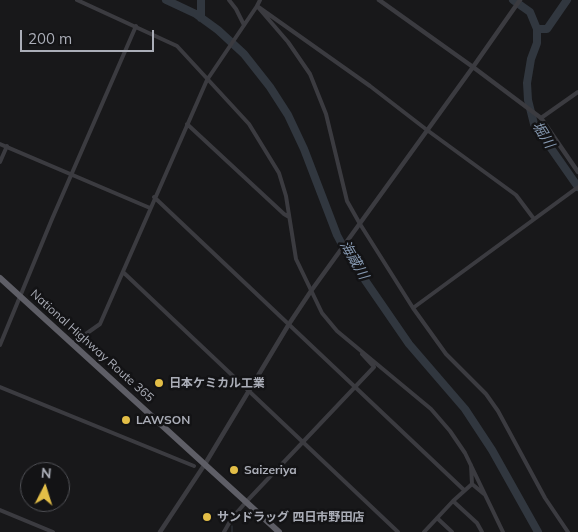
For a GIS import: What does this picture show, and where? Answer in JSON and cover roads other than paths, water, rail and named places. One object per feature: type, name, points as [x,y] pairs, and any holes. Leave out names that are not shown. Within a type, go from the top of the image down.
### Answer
[{"type":"highway","name":"National Highway Route 365","points":[[0,278],[279,532]]},
{"type":"street","points":[[77,0],[177,46],[249,124],[271,158],[284,187],[296,259],[326,318],[356,347],[431,409],[460,444],[471,463],[503,532]]},
{"type":"street","points":[[228,0],[236,9],[244,25]]},
{"type":"street","points":[[72,343],[100,324],[154,197],[207,80],[260,0]]},
{"type":"street","points":[[379,0],[541,118],[578,172]]},
{"type":"street","points":[[160,532],[205,464],[289,324],[311,291],[519,2]]},
{"type":"street","points":[[257,6],[370,86],[516,194],[534,219]]},
{"type":"street","points":[[257,6],[288,42],[313,83],[326,114],[348,201],[360,224],[413,308],[446,354],[486,394],[498,411],[545,498],[568,532]]},
{"type":"street","points":[[0,345],[136,26]]},
{"type":"street","points":[[541,118],[578,92]]},
{"type":"street","points":[[187,124],[289,217]]},
{"type":"street","points":[[0,144],[150,208]]},
{"type":"street","points":[[0,162],[6,146]]},
{"type":"street","points":[[413,308],[576,189]]},
{"type":"street","points":[[154,197],[464,490]]},
{"type":"street","points":[[123,272],[398,532]]},
{"type":"street","points":[[224,532],[232,518],[246,502],[374,367],[356,347]]},
{"type":"street","points":[[0,387],[194,466]]},
{"type":"street","points":[[471,463],[472,484],[486,496]]},
{"type":"street","points":[[424,532],[472,484]]},
{"type":"street","points":[[453,501],[477,523],[482,532]]},
{"type":"street","points":[[0,510],[53,532]]},
{"type":"street","points":[[437,518],[452,532]]},
{"type":"waterway","name":"海蔵川","points":[[166,0],[196,14],[218,30],[244,54],[270,87],[288,115],[304,149],[337,235],[347,254],[409,344],[465,409],[492,450],[538,532]]},
{"type":"waterway","points":[[201,0],[201,18]]},
{"type":"waterway","name":"堀川","points":[[513,0],[530,12],[537,29],[537,43],[531,59],[527,83],[528,100],[534,124],[578,187]]},
{"type":"waterway","name":"堀川","points":[[537,29],[547,29],[567,0]]},
{"type":"waterway","points":[[232,526],[232,532]]},
{"type":"place","name":"日本ケミカル工業","points":[[159,383]]},
{"type":"place","name":"LAWSON","points":[[126,420]]},
{"type":"place","name":"Saizeriya","points":[[234,470]]},
{"type":"place","name":"サンドラッグ 四日市野田店","points":[[207,517]]}]
